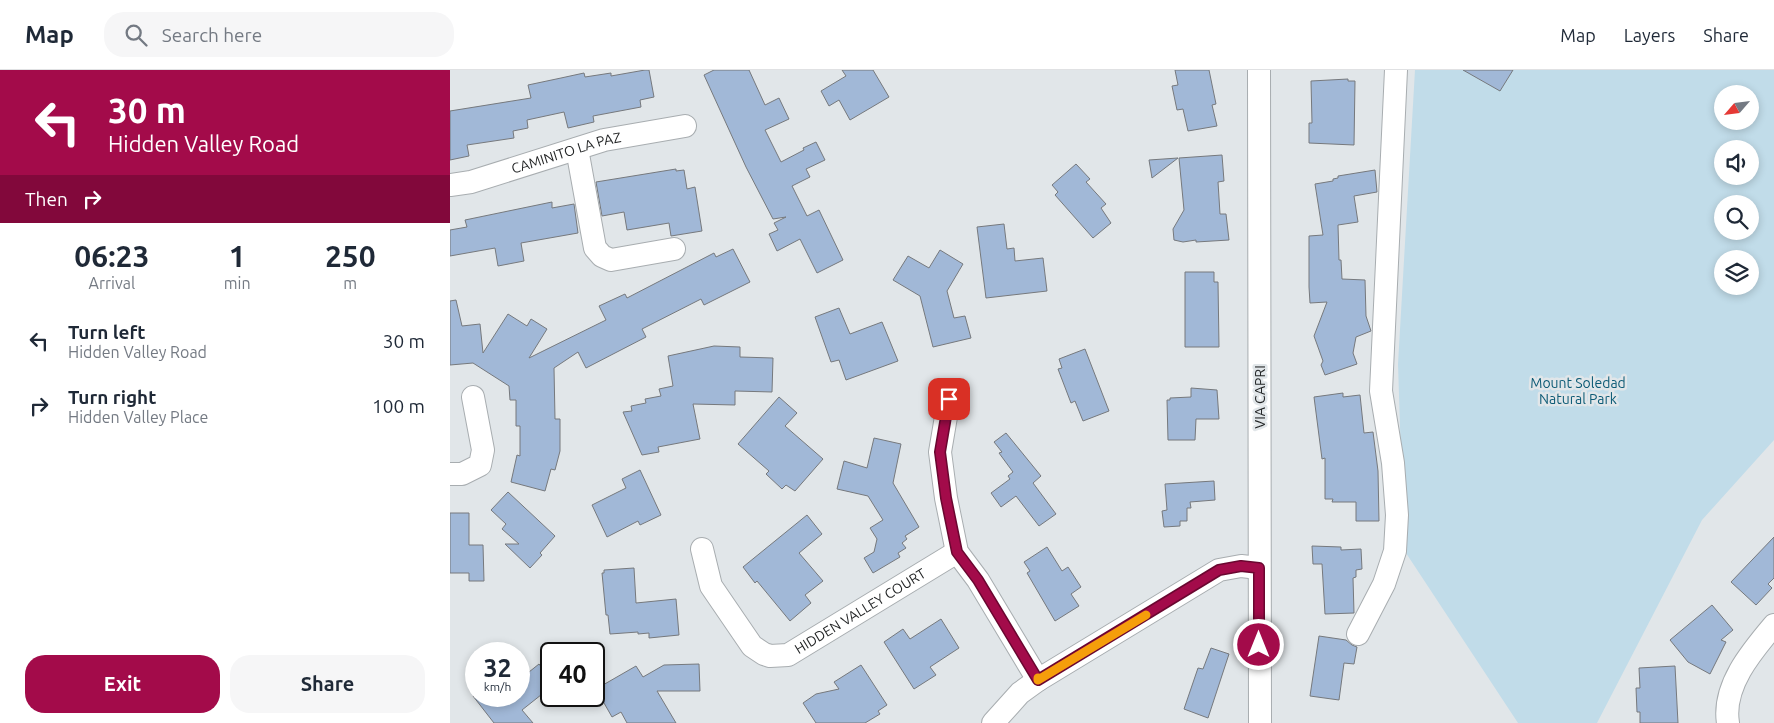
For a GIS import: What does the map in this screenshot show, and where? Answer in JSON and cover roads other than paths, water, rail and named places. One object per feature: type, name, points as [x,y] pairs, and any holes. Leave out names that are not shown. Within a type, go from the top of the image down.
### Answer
[{"type":"street","name":"VIA CAPRI","points":[[1259,70],[1260,723]]},
{"type":"street","points":[[1358,634],[1384,584],[1395,551],[1397,515],[1393,463],[1381,391],[1396,70]]},
{"type":"street","name":"CAMINITO LA PAZ","points":[[450,185],[471,182],[604,140],[685,126]]},
{"type":"street","points":[[577,149],[595,248],[602,256],[611,260],[674,249]]},
{"type":"street","points":[[450,474],[462,474],[480,465],[483,450],[473,397]]},
{"type":"street","points":[[949,399],[940,452],[946,498],[957,552],[978,580],[1038,680]]},
{"type":"street","name":"HIDDEN VALLEY COURT","points":[[702,549],[711,586],[752,646],[770,656],[788,655],[957,552]]},
{"type":"street","points":[[993,723],[1020,693],[1038,680],[1219,570],[1241,566],[1259,568]]},
{"type":"street","points":[[1728,723],[1727,717],[1732,688],[1748,656],[1774,625]]},
{"type":"park label","name":"Mount Soledad Natural Park","points":[[1578,392]]}]
